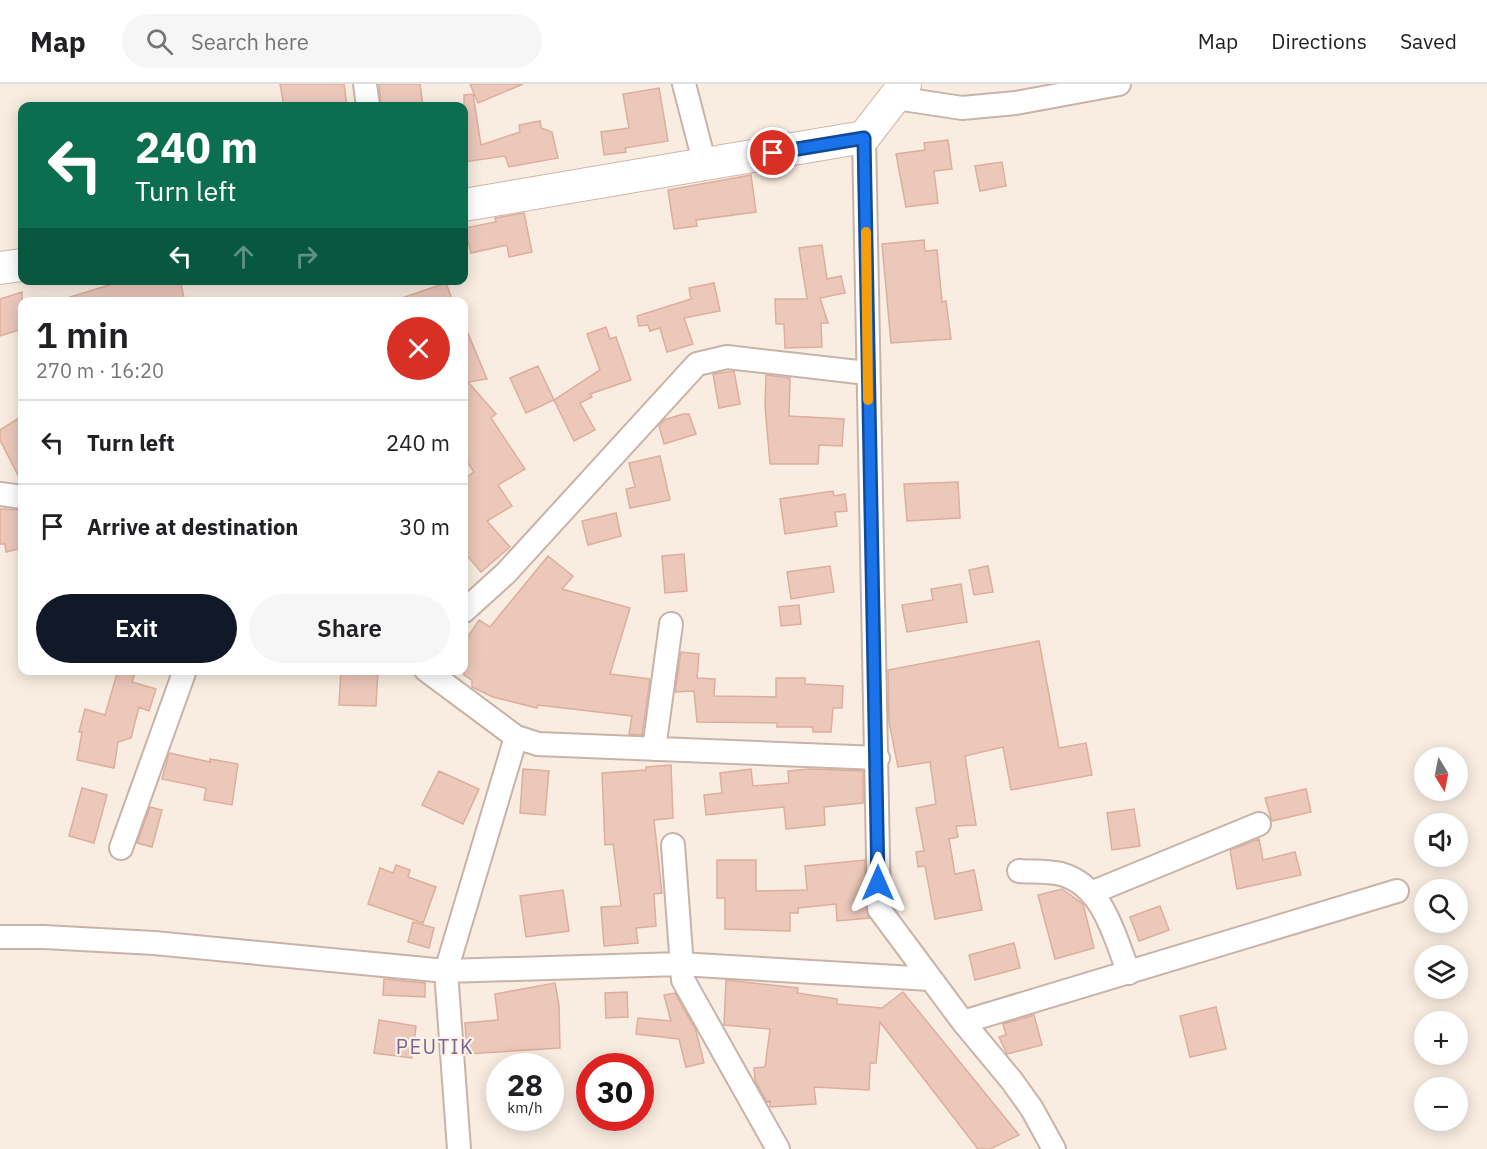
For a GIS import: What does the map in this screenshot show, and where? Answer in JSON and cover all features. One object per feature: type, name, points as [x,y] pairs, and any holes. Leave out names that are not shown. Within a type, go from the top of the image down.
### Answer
[{"type":"street","points":[[365,84],[367,102]]},
{"type":"street","points":[[684,84],[705,165]]},
{"type":"street","points":[[1054,1149],[1019,1090],[963,1022],[879,909],[878,758],[867,374],[864,138],[900,91],[962,108],[1016,104],[1119,84]]},
{"type":"street","points":[[468,205],[864,138]]},
{"type":"street","points":[[0,268],[18,266]]},
{"type":"street","points":[[468,607],[506,573],[697,364],[727,357],[867,374]]},
{"type":"street","points":[[0,494],[18,496]]},
{"type":"street","points":[[654,749],[671,624]]},
{"type":"street","points":[[122,848],[183,675]]},
{"type":"street","points":[[433,675],[516,737],[538,744],[878,758]]},
{"type":"street","points":[[459,1149],[446,970],[516,737]]},
{"type":"street","points":[[1091,893],[1259,824]]},
{"type":"street","points":[[674,845],[680,964],[684,985],[778,1149]]},
{"type":"street","points":[[1019,871],[1059,874],[1071,878],[1091,893],[1103,908],[1129,973]]},
{"type":"street","points":[[963,1022],[1397,891]]},
{"type":"street","points":[[0,938],[44,937],[154,943],[446,970],[680,964],[930,979]]},
{"type":"building","points":[[280,84],[344,84],[346,102],[283,102]]},
{"type":"building","points":[[379,84],[420,84],[422,102],[381,102]]},
{"type":"building","points":[[470,84],[523,84],[478,103]]},
{"type":"building","points":[[659,88],[668,141],[625,148],[626,152],[604,155],[601,132],[629,128],[623,94]]},
{"type":"building","points":[[473,94],[481,145],[520,132],[519,125],[540,121],[541,128],[552,132],[558,158],[509,167],[505,156],[468,161],[468,102],[464,102],[464,95]]},
{"type":"building","points":[[948,140],[952,169],[934,171],[938,203],[906,207],[896,154],[925,150],[924,143]]},
{"type":"building","points":[[1002,162],[1006,186],[980,191],[975,166]]},
{"type":"building","points":[[751,175],[756,212],[696,220],[697,226],[674,229],[668,190]]},
{"type":"building","points":[[524,213],[532,252],[509,257],[507,245],[471,253],[468,227],[496,222],[495,218]]},
{"type":"building","points":[[924,240],[925,251],[937,250],[942,302],[946,301],[951,339],[891,343],[882,244]]},
{"type":"building","points":[[822,245],[827,279],[841,276],[845,293],[820,298],[828,323],[821,323],[822,347],[785,348],[784,324],[776,324],[775,299],[807,299],[799,248]]},
{"type":"building","points":[[714,283],[720,311],[684,318],[693,344],[667,352],[660,328],[650,331],[648,325],[639,326],[637,316],[691,299],[689,288]]},
{"type":"building","points":[[110,285],[181,285],[184,297],[70,297]]},
{"type":"building","points":[[440,285],[447,285],[451,297],[405,297]]},
{"type":"building","points":[[22,292],[22,297],[18,297],[18,330],[0,336],[0,299]]},
{"type":"building","points":[[606,327],[610,339],[616,337],[631,380],[590,394],[592,397],[580,403],[595,430],[574,441],[554,400],[600,370],[587,334]]},
{"type":"building","points":[[468,334],[487,379],[468,382]]},
{"type":"building","points":[[538,366],[554,400],[526,413],[510,378]]},
{"type":"building","points":[[734,371],[740,404],[719,408],[713,374]]},
{"type":"building","points":[[766,375],[790,378],[789,416],[844,419],[842,446],[819,445],[818,464],[770,464],[765,406]]},
{"type":"building","points":[[468,382],[496,414],[491,418],[525,469],[498,485],[512,506],[487,521],[510,547],[481,572],[468,557],[468,476],[474,472],[468,463]]},
{"type":"building","points":[[689,414],[696,434],[664,444],[659,426],[664,420]]},
{"type":"building","points":[[18,419],[18,475],[0,440],[0,430]]},
{"type":"building","points":[[660,456],[670,500],[630,508],[626,489],[635,487],[629,463]]},
{"type":"building","points":[[958,482],[960,518],[907,521],[904,484]]},
{"type":"building","points":[[833,491],[834,496],[845,494],[847,511],[835,512],[837,526],[785,534],[780,499]]},
{"type":"building","points":[[0,509],[18,510],[18,549],[6,552],[5,544],[0,544]]},
{"type":"building","points":[[616,513],[621,536],[588,545],[582,521]]},
{"type":"building","points":[[684,554],[687,591],[665,593],[662,556]]},
{"type":"building","points":[[548,556],[573,576],[562,589],[630,608],[610,674],[650,679],[642,735],[629,734],[632,716],[538,705],[537,708],[493,697],[472,687],[472,680],[464,675],[468,675],[468,637],[479,620],[490,627]]},
{"type":"building","points":[[830,566],[834,592],[791,599],[787,572]]},
{"type":"building","points":[[988,566],[993,592],[974,595],[969,570]]},
{"type":"building","points":[[961,584],[967,622],[907,632],[902,605],[933,600],[931,589]]},
{"type":"building","points":[[799,605],[801,624],[781,626],[779,607]]},
{"type":"building","points":[[1039,641],[1059,748],[1086,743],[1092,775],[1011,790],[1003,747],[965,756],[976,825],[956,826],[958,837],[949,839],[955,874],[974,870],[982,910],[935,919],[925,866],[918,867],[916,852],[924,851],[916,808],[936,804],[930,762],[898,767],[889,722],[888,670]]},
{"type":"building","points":[[681,652],[699,654],[697,678],[715,679],[714,696],[776,697],[776,678],[805,678],[805,684],[843,686],[842,708],[833,708],[831,732],[813,732],[813,727],[777,727],[777,723],[697,722],[694,691],[675,692]]},
{"type":"building","points":[[117,675],[134,675],[132,682],[156,689],[149,711],[139,707],[131,738],[118,742],[114,768],[77,760],[82,732],[79,732],[85,709],[105,715]]},
{"type":"building","points":[[341,675],[378,675],[376,706],[339,705]]},
{"type":"building","points":[[169,753],[210,762],[210,759],[238,764],[232,805],[204,800],[206,788],[162,779]]},
{"type":"building","points":[[671,765],[673,818],[654,820],[662,893],[654,894],[656,926],[636,928],[638,943],[604,946],[601,907],[621,906],[613,844],[605,845],[602,773],[646,770],[646,767]]},
{"type":"building","points":[[523,769],[549,771],[545,815],[520,813]]},
{"type":"building","points":[[751,769],[753,786],[789,783],[788,771],[810,769],[863,771],[863,803],[824,807],[825,825],[786,829],[784,807],[706,815],[704,795],[722,793],[720,773]]},
{"type":"building","points":[[439,771],[479,789],[463,824],[422,805]]},
{"type":"building","points":[[82,788],[107,795],[94,843],[69,836]]},
{"type":"building","points":[[1306,789],[1311,812],[1272,821],[1265,798]]},
{"type":"building","points":[[150,807],[162,810],[152,847],[137,843]]},
{"type":"building","points":[[1134,809],[1140,846],[1112,850],[1107,813]]},
{"type":"building","points":[[1259,839],[1263,860],[1295,852],[1301,875],[1237,889],[1230,850]]},
{"type":"building","points":[[717,860],[756,860],[756,891],[807,890],[805,866],[865,860],[866,909],[869,918],[837,921],[836,904],[798,908],[798,913],[790,913],[790,931],[725,929],[725,898],[717,898]]},
{"type":"building","points":[[396,865],[410,870],[408,877],[436,887],[423,923],[368,904],[380,868],[393,873]]},
{"type":"building","points":[[1062,889],[1083,904],[1094,948],[1055,959],[1038,895]]},
{"type":"building","points":[[563,890],[569,931],[526,937],[520,896]]},
{"type":"building","points":[[1160,906],[1169,930],[1139,941],[1130,917]]},
{"type":"building","points":[[413,922],[434,928],[429,948],[408,942]]},
{"type":"building","points":[[1014,943],[1020,968],[975,980],[969,955]]},
{"type":"building","points":[[384,979],[425,983],[425,997],[383,995]]},
{"type":"building","points":[[726,980],[798,988],[797,993],[837,999],[837,1004],[882,1008],[903,992],[1019,1135],[990,1149],[978,1149],[880,1022],[876,1063],[870,1063],[869,1090],[814,1087],[816,1104],[770,1107],[770,1101],[767,1102],[755,1080],[754,1068],[765,1067],[770,1029],[724,1025]]},
{"type":"building","points":[[555,983],[559,1005],[560,1048],[467,1054],[465,1023],[498,1020],[495,994]]},
{"type":"building","points":[[627,992],[628,1017],[606,1018],[605,993]]},
{"type":"building","points":[[675,993],[696,1031],[704,1063],[686,1067],[679,1039],[636,1034],[638,1018],[671,1021],[664,995]]},
{"type":"building","points":[[1216,1007],[1226,1049],[1190,1057],[1180,1016]]},
{"type":"building","points":[[1034,1015],[1042,1045],[1007,1054],[999,1037],[1006,1035],[1003,1024]]},
{"type":"building","points":[[379,1020],[416,1026],[412,1058],[374,1053]]},
{"type":"slow traffic","points":[[866,232],[868,400]]},
{"type":"district","name":"PEUTIK","points":[[435,1047]]},
{"type":"route","points":[[773,153],[864,138],[867,374],[878,758],[878,883]]}]
